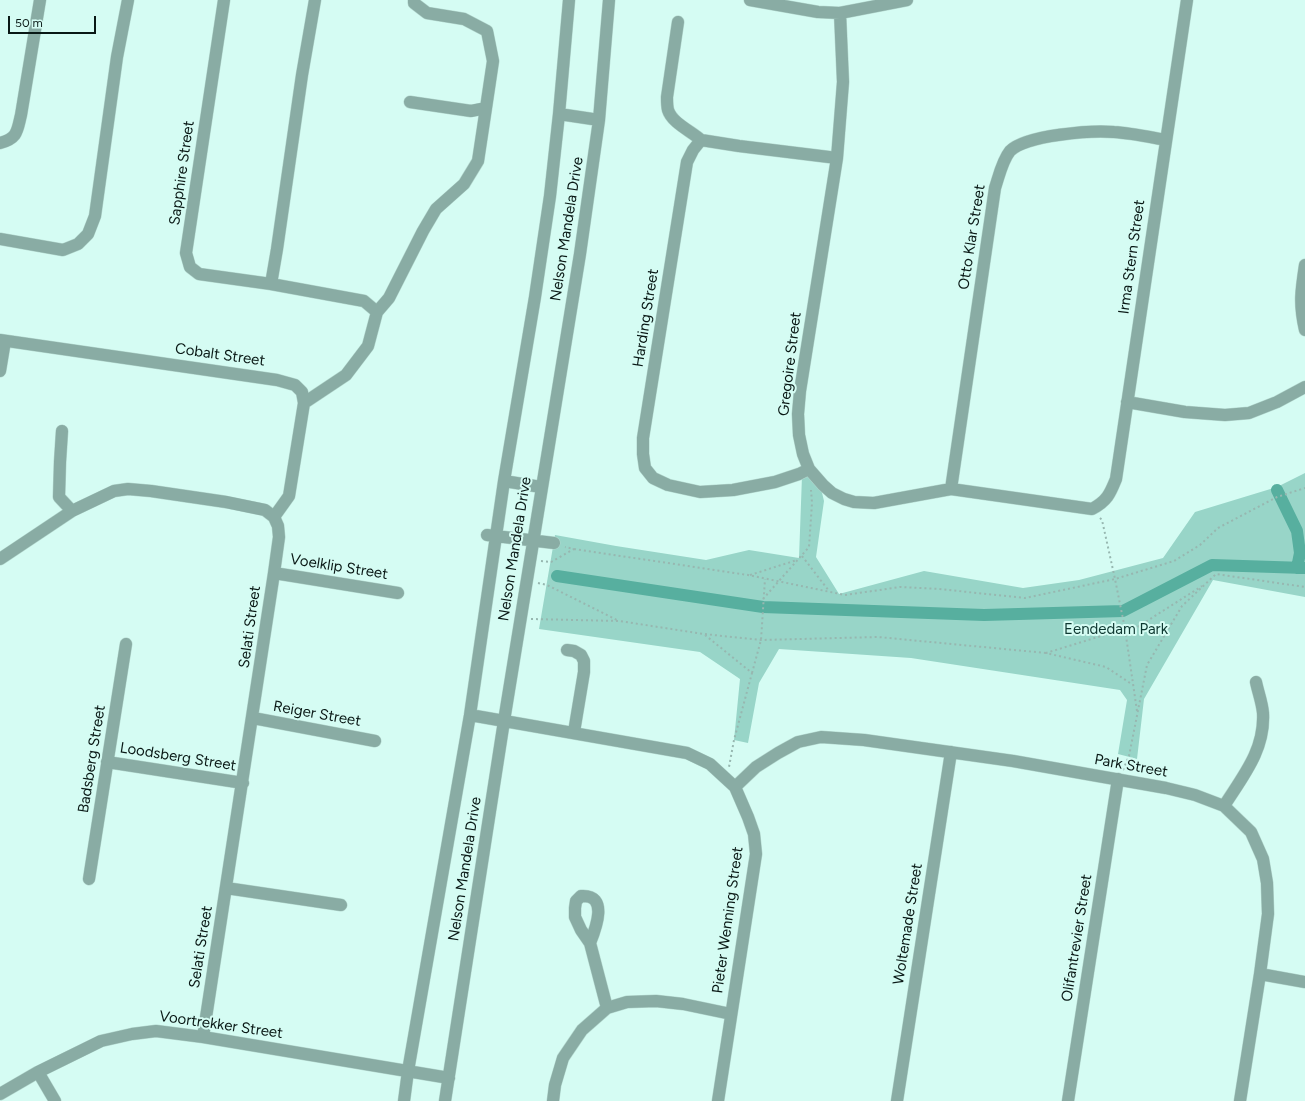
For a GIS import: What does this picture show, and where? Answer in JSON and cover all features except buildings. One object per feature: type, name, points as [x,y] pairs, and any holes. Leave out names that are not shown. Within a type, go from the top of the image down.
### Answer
[{"type":"street","points":[[0,143],[10,140],[17,133],[40,0]]},
{"type":"street","points":[[0,239],[63,250],[78,244],[88,234],[96,216],[117,58],[128,0]]},
{"type":"street","name":"Sapphire Street","points":[[224,0],[186,253],[190,267],[199,274],[271,284],[364,301],[377,312]]},
{"type":"street","points":[[271,284],[302,74],[315,0]]},
{"type":"street","points":[[0,559],[72,511],[114,491],[128,489],[151,491],[226,502],[265,510],[274,517],[289,496],[304,403],[346,375],[368,346],[377,312],[389,298],[436,209],[464,184],[478,161],[493,61],[487,31],[464,19],[426,13],[414,3],[414,0]]},
{"type":"street","name":"Nelson Mandela Drive","points":[[404,1101],[470,715],[491,535],[504,481],[535,297],[550,196],[559,114],[568,0]]},
{"type":"street","name":"Nelson Mandela Drive","points":[[445,1101],[532,540],[580,254],[599,120],[609,0]]},
{"type":"street","points":[[750,0],[818,12],[840,13],[907,0]]},
{"type":"street","name":"Irma Stern Street","points":[[1092,509],[1102,504],[1109,495],[1116,479],[1187,0]]},
{"type":"street","name":"Gregoire Street","points":[[840,13],[843,82],[837,158],[800,391],[798,414],[799,435],[803,454],[809,469],[832,493],[854,502],[874,503],[951,489],[1092,509]]},
{"type":"street","points":[[678,22],[668,97],[668,109],[673,119],[693,132],[701,140],[837,158]]},
{"type":"street","points":[[410,102],[471,111],[486,108]]},
{"type":"street","points":[[559,114],[599,120]]},
{"type":"street","name":"Otto Klar Street","points":[[951,489],[995,188],[1002,166],[1010,151],[1022,143],[1038,138],[1085,132],[1115,132],[1166,140]]},
{"type":"street","name":"Harding Street","points":[[701,140],[693,150],[687,162],[643,438],[645,468],[653,478],[668,485],[700,492],[733,490],[775,482],[809,469]]},
{"type":"street","points":[[1305,265],[1301,293],[1301,310],[1305,330]]},
{"type":"street","points":[[0,371],[3,340]]},
{"type":"street","name":"Cobalt Street","points":[[3,340],[277,380],[295,385],[302,392],[304,403]]},
{"type":"street","points":[[1127,402],[1185,412],[1231,414],[1249,413],[1277,402],[1305,387]]},
{"type":"street","points":[[62,431],[59,497],[72,511]]},
{"type":"street","points":[[504,481],[541,487]]},
{"type":"street","name":"Selati Street","points":[[203,1036],[253,718],[279,537],[278,526],[274,517]]},
{"type":"street","points":[[491,535],[554,543]]},
{"type":"street","name":"Voelklip Street","points":[[274,573],[398,593]]},
{"type":"street","name":"Badsberg Street","points":[[89,879],[126,644]]},
{"type":"street","points":[[567,650],[574,651],[581,655],[584,661],[584,672],[574,732]]},
{"type":"street","points":[[1224,806],[1250,766],[1259,746],[1263,711],[1256,682]]},
{"type":"street","name":"Pieter Wenning Street","points":[[470,715],[688,753],[710,764],[731,783],[748,816],[754,834],[756,854],[718,1101]]},
{"type":"street","name":"Reiger Street","points":[[253,718],[375,741]]},
{"type":"street","name":"Park Street","points":[[731,783],[798,742],[821,737],[864,740],[1013,761],[1118,779],[1195,795],[1224,806],[1251,832],[1263,859],[1267,883],[1268,914],[1240,1101]]},
{"type":"street","name":"Woltemade Street","points":[[897,1101],[950,752]]},
{"type":"street","name":"Loodsberg Street","points":[[108,762],[243,783]]},
{"type":"street","name":"Olifantrevier Street","points":[[1068,1101],[1118,779]]},
{"type":"street","points":[[226,888],[341,905]]},
{"type":"street","points":[[590,943],[607,1008]]},
{"type":"street","points":[[1260,974],[1305,982]]},
{"type":"street","points":[[553,1101],[555,1085],[563,1058],[582,1030],[607,1008],[627,1002],[656,1001],[683,1004],[731,1014]]},
{"type":"street","name":"Voortrekker Street","points":[[0,1094],[38,1072],[101,1041],[132,1034],[156,1032],[203,1036],[449,1078]]},
{"type":"street","points":[[38,1072],[55,1101]]},
{"type":"path","points":[[574,549],[748,575],[845,595],[900,587],[939,588],[1025,598],[1116,579],[1174,561],[1200,545],[1218,528],[1277,497],[1305,488]]},
{"type":"path","points":[[763,599],[809,547],[812,503],[811,490]]},
{"type":"path","points":[[1092,509],[1102,520],[1116,579],[1125,629],[1137,714]]},
{"type":"path","points":[[802,556],[830,592]]},
{"type":"path","points":[[748,575],[798,560]]},
{"type":"path","points":[[1118,779],[1129,756],[1147,666],[1182,606],[1216,574],[1305,587]]},
{"type":"path","points":[[731,783],[734,740],[761,640],[764,579]]},
{"type":"path","points":[[527,580],[547,585],[619,621]]},
{"type":"path","points":[[1126,636],[1206,583]]},
{"type":"path","points":[[521,618],[619,621],[704,634],[761,640],[878,637],[1046,653],[1106,667],[1133,685]]},
{"type":"path","points":[[1046,653],[1125,629]]},
{"type":"path","points":[[704,634],[752,673]]},
{"type":"green space","name":"Eendedam Park","points":[[1305,473],[1305,597],[1213,580],[1144,699],[1137,759],[1118,754],[1127,700],[1120,690],[911,658],[779,649],[759,683],[748,743],[734,740],[740,679],[700,652],[539,629],[555,535],[706,560],[749,550],[799,558],[802,476],[818,476],[824,501],[816,557],[839,594],[924,571],[1023,588],[1079,580],[1163,558],[1195,512],[1277,487]]},
{"type":"waterway","points":[[1277,490],[1297,531],[1300,553],[1297,568]]},
{"type":"waterway","points":[[557,576],[763,607],[984,615],[1123,611],[1212,565],[1305,568]]}]
